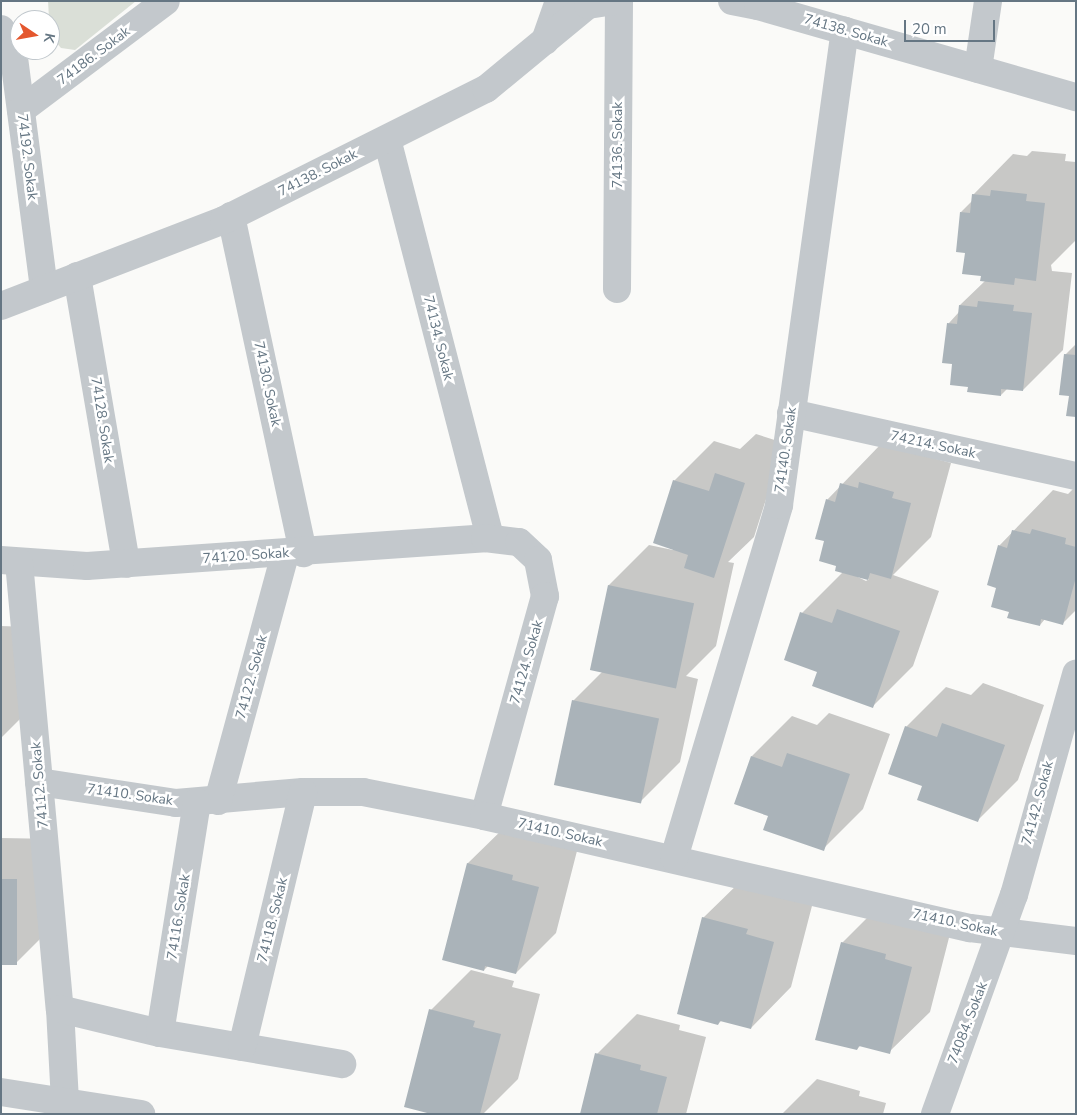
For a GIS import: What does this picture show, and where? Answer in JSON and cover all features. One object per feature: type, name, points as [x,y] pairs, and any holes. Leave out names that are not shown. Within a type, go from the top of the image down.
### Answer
[{"type":"street","name":"74186. Sokak","points":[[21,110],[166,1]]},
{"type":"street","points":[[545,41],[559,1]]},
{"type":"street","name":"74138. Sokak","points":[[1,306],[231,216],[486,89],[588,5],[613,1]]},
{"type":"street","name":"74136. Sokak","points":[[617,289],[620,1]]},
{"type":"street","name":"74138. Sokak","points":[[732,1],[1076,97]]},
{"type":"street","points":[[978,69],[988,1]]},
{"type":"street","name":"74192. Sokak","points":[[1,28],[13,50],[44,289]]},
{"type":"street","name":"74140. Sokak","points":[[674,858],[778,505],[845,31]]},
{"type":"street","name":"74134. Sokak","points":[[387,138],[490,538]]},
{"type":"street","name":"74130. Sokak","points":[[231,216],[294,553]]},
{"type":"street","name":"74128. Sokak","points":[[78,276],[126,564]]},
{"type":"street","name":"74214. Sokak","points":[[791,414],[1076,476]]},
{"type":"street","name":"74120. Sokak","points":[[10,561],[87,566],[490,538]]},
{"type":"street","name":"74124. Sokak","points":[[484,816],[545,596],[538,560],[519,542],[490,538]]},
{"type":"street","name":"74122. Sokak","points":[[208,801],[294,553]]},
{"type":"street","name":"74112. Sokak","points":[[10,561],[39,782],[60,1009],[65,1101]]},
{"type":"street","name":"74142. Sokak","points":[[1001,933],[1076,674]]},
{"type":"street","name":"71410. Sokak","points":[[39,782],[176,803],[303,792],[363,792],[484,816],[1001,933],[1076,940]]},
{"type":"street","name":"74118. Sokak","points":[[242,1047],[303,792]]},
{"type":"street","name":"74116. Sokak","points":[[160,1033],[208,801]]},
{"type":"street","name":"74084. Sokak","points":[[935,1114],[1001,933]]},
{"type":"street","points":[[60,1009],[160,1033],[342,1064]]},
{"type":"street","points":[[1,1092],[141,1114]]},
{"type":"shaded area","points":[[48,1],[136,1],[75,50],[60,47],[60,10],[49,10]]},
{"type":"building","points":[[991,190],[1027,194],[1026,201],[1045,203],[1036,281],[1015,278],[1014,285],[980,281],[981,276],[962,274],[965,253],[956,252],[960,212],[970,213],[972,194],[990,196]]},
{"type":"building","points":[[978,301],[1014,305],[1013,311],[1032,313],[1023,391],[1001,389],[1001,396],[967,392],[968,387],[950,385],[952,364],[942,363],[947,323],[957,324],[959,305],[977,307]]},
{"type":"building","points":[[1064,354],[1076,355],[1076,417],[1066,416],[1069,396],[1059,395]]},
{"type":"building","points":[[715,473],[745,483],[714,578],[684,568],[688,555],[653,543],[673,480],[709,491]]},
{"type":"building","points":[[859,482],[894,492],[892,498],[911,503],[891,579],[870,573],[868,580],[835,571],[836,566],[819,561],[824,541],[815,539],[826,499],[835,502],[840,483],[858,488]]},
{"type":"building","points":[[1032,529],[1066,538],[1065,544],[1076,547],[1076,577],[1063,625],[1041,619],[1040,626],[1007,618],[1009,612],[991,607],[996,588],[987,585],[998,545],[1007,548],[1012,530],[1030,534]]},
{"type":"building","points":[[608,585],[694,603],[676,688],[590,670]]},
{"type":"building","points":[[837,609],[900,631],[873,708],[812,686],[817,672],[784,660],[800,612],[832,623]]},
{"type":"building","points":[[572,700],[659,719],[641,804],[554,785]]},
{"type":"building","points":[[942,723],[1005,745],[978,822],[917,800],[922,786],[888,774],[905,726],[937,737]]},
{"type":"building","points":[[787,753],[850,774],[824,851],[763,830],[768,816],[734,804],[751,756],[782,767]]},
{"type":"building","points":[[467,863],[513,875],[512,880],[539,887],[516,974],[485,966],[484,971],[442,960]]},
{"type":"building","points":[[1,879],[17,879],[17,965],[1,965]]},
{"type":"building","points":[[702,917],[748,929],[746,934],[774,942],[751,1029],[720,1021],[718,1025],[677,1014]]},
{"type":"building","points":[[841,942],[886,954],[885,959],[912,967],[890,1054],[859,1046],[857,1050],[815,1040]]},
{"type":"building","points":[[429,1009],[475,1021],[473,1027],[501,1034],[480,1114],[431,1114],[404,1107]]},
{"type":"building","points":[[595,1053],[641,1065],[640,1070],[667,1077],[657,1114],[580,1114]]}]
